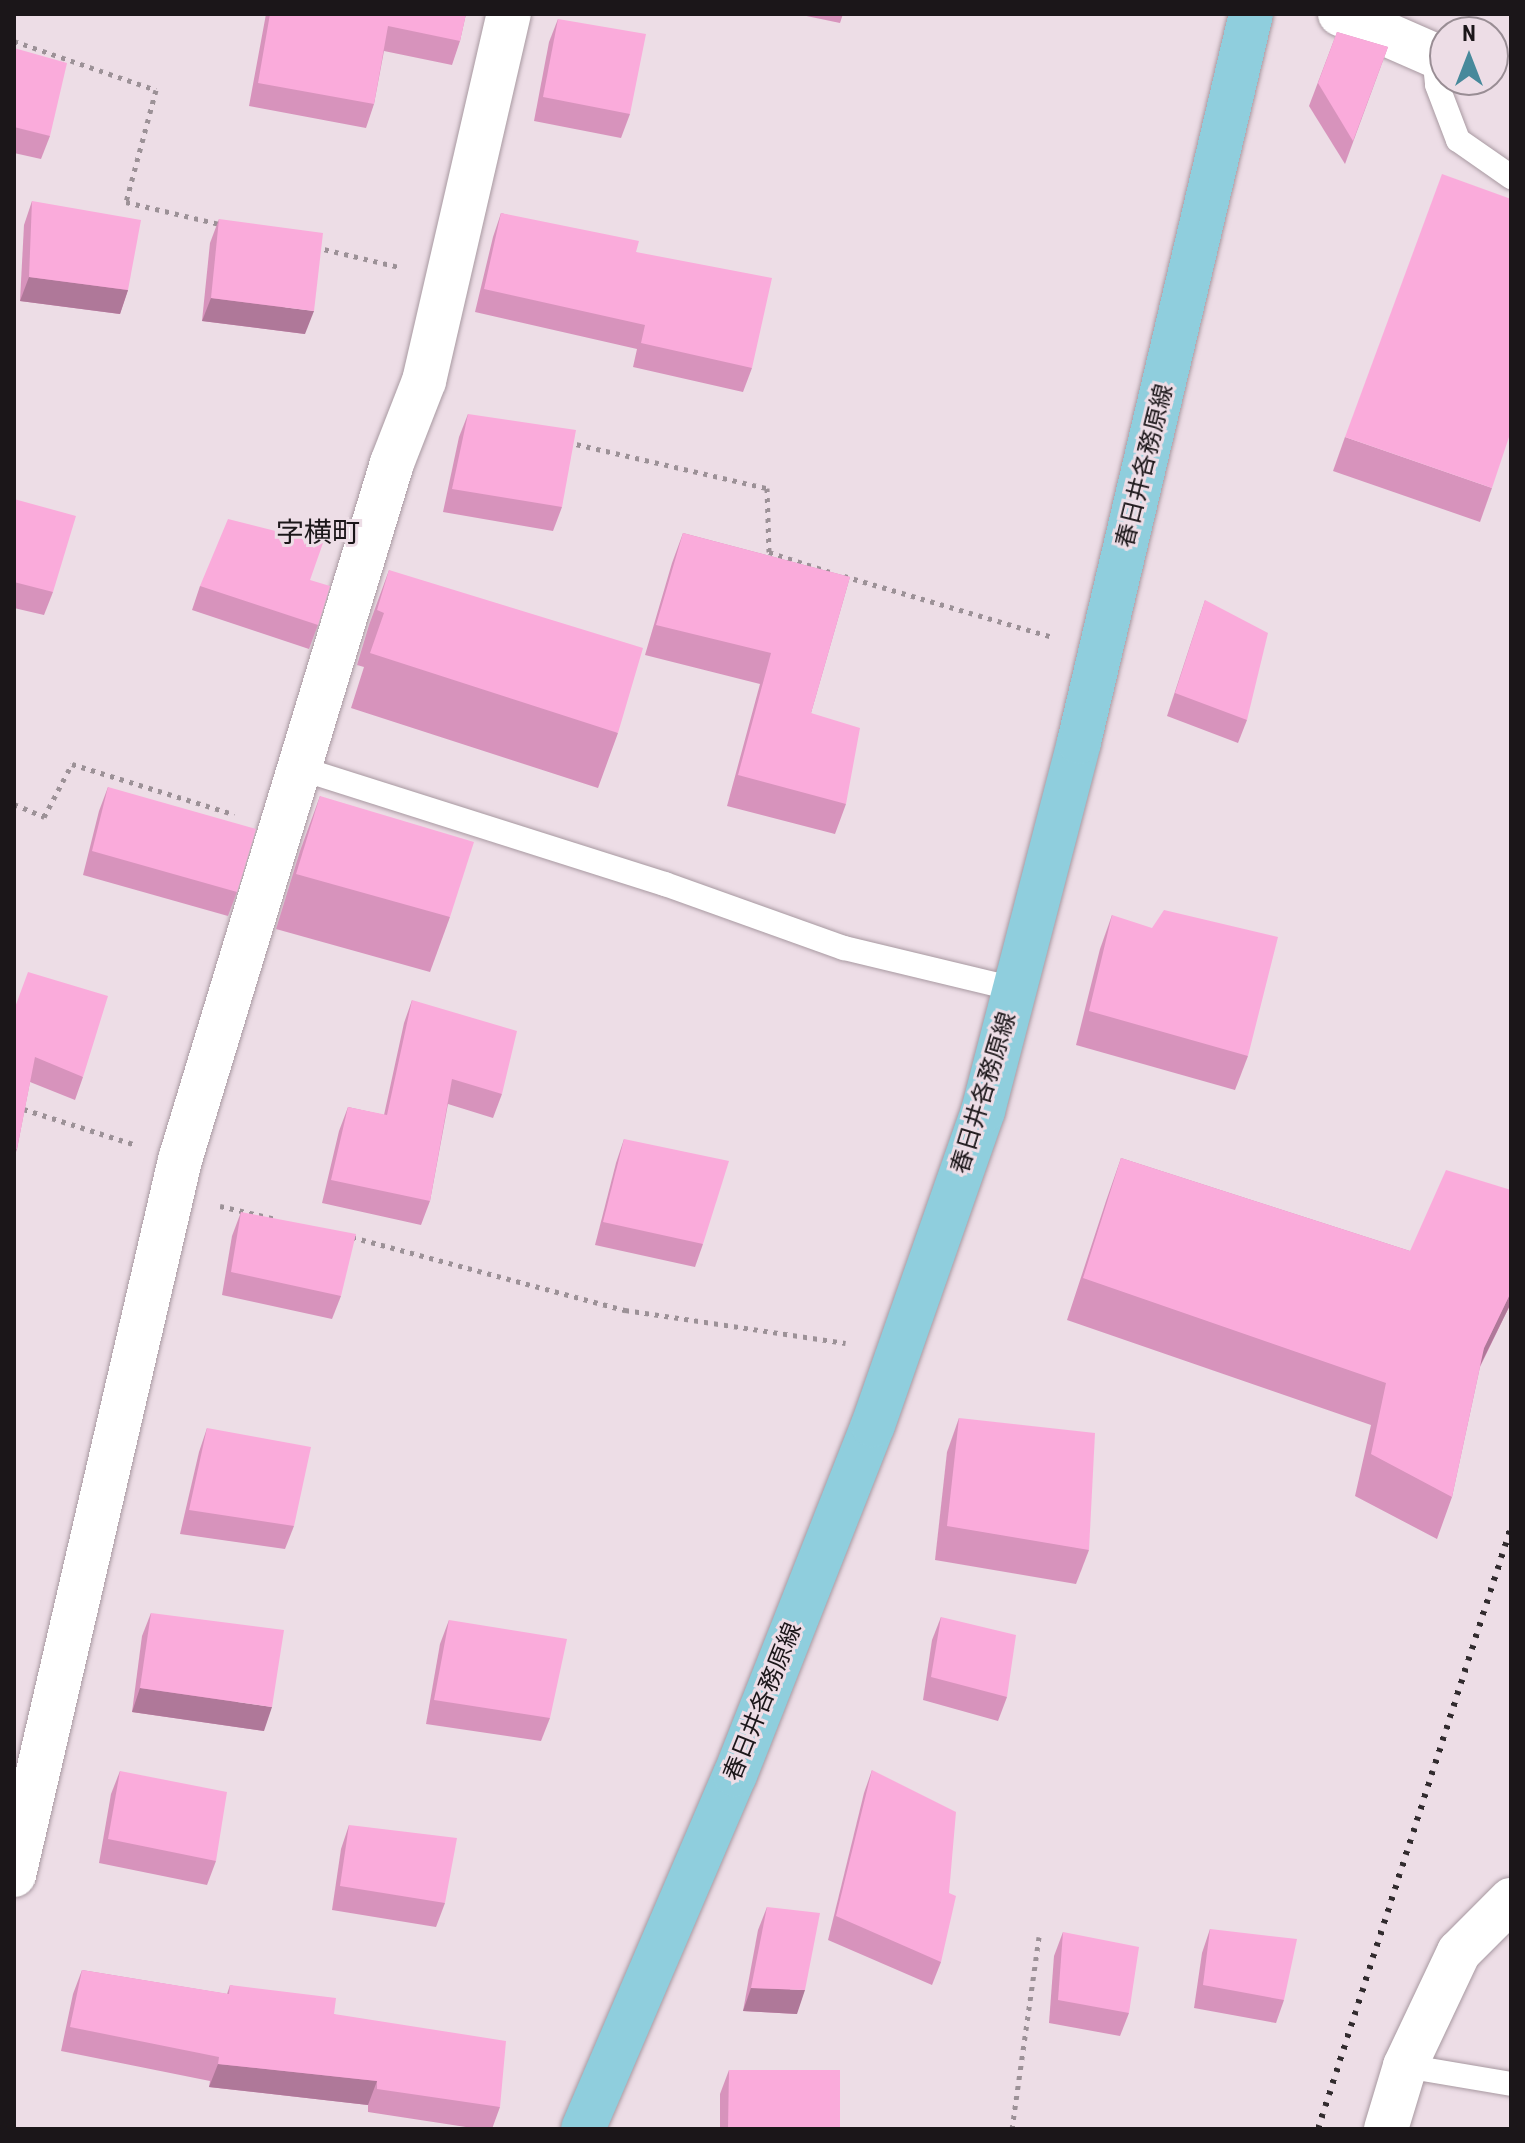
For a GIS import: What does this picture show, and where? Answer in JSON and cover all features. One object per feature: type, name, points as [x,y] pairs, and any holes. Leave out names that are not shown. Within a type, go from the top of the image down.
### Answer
[{"type":"main road","name":"春日井各務原線","points":[[583,2129],[735,1775],[873,1425],[983,1111],[1101,651],[1251,14]]},
{"type":"street","points":[[14,1875],[176,1177],[392,463],[424,381],[509,14]]},
{"type":"street","points":[[1340,14],[1429,53]]},
{"type":"street","points":[[1386,2129],[1405,2066],[1459,1952],[1511,1900]]},
{"type":"lane","points":[[1441,96],[1458,140],[1511,177]]},
{"type":"lane","points":[[299,768],[665,884],[844,948],[1015,989]]},
{"type":"lane","points":[[1405,2066],[1511,2084]]},
{"type":"path","points":[[14,41],[156,90],[126,202],[232,227]]},
{"type":"path","points":[[309,246],[446,279]]},
{"type":"path","points":[[552,439],[767,488],[769,552],[1101,651]]},
{"type":"path","points":[[14,804],[44,817],[72,764],[281,829]]},
{"type":"path","points":[[14,1106],[280,1220]]},
{"type":"path","points":[[342,1235],[625,1310],[846,1343]]},
{"type":"path","points":[[1012,2129],[1039,1937]]},
{"type":"building","points":[[270,14],[466,14],[460,41],[388,26],[374,104],[258,83]]},
{"type":"building","points":[[558,19],[646,34],[630,114],[543,97]]},
{"type":"building","points":[[1337,32],[1388,47],[1353,141],[1318,83]]},
{"type":"building","points":[[14,48],[67,63],[50,136],[14,127]]},
{"type":"building","points":[[1442,174],[1511,199],[1511,431],[1492,488],[1345,437]]},
{"type":"building","points":[[32,201],[141,220],[128,290],[29,277]]},
{"type":"building","points":[[501,213],[639,241],[636,252],[772,278],[752,368],[641,343],[645,325],[484,289]]},
{"type":"building","points":[[219,219],[323,233],[314,311],[211,298]]},
{"type":"building","points":[[468,414],[576,430],[562,507],[452,489]]},
{"type":"building","points":[[14,499],[76,516],[53,592],[14,582]]},
{"type":"building","points":[[228,519],[323,543],[310,580],[330,586],[318,625],[200,586]]},
{"type":"building","points":[[683,533],[850,577],[811,713],[860,728],[846,804],[738,775],[771,653],[656,625]]},
{"type":"building","points":[[389,570],[643,648],[618,733],[370,653],[384,613],[377,610]]},
{"type":"building","points":[[1205,600],[1268,633],[1247,720],[1175,693]]},
{"type":"building","points":[[108,787],[256,829],[237,892],[92,851]]},
{"type":"building","points":[[320,796],[474,842],[450,917],[296,874]]},
{"type":"building","points":[[1164,910],[1278,937],[1248,1056],[1089,1011],[1112,915],[1152,928]]},
{"type":"building","points":[[28,972],[108,996],[83,1077],[35,1057],[17,1149],[14,1149],[14,1010]]},
{"type":"building","points":[[412,1000],[517,1031],[502,1094],[452,1079],[430,1201],[331,1180],[348,1107],[387,1115]]},
{"type":"building","points":[[624,1139],[729,1161],[703,1244],[603,1222]]},
{"type":"building","points":[[1121,1158],[1410,1251],[1446,1170],[1511,1190],[1511,1292],[1484,1348],[1452,1497],[1371,1454],[1386,1383],[1083,1278]]},
{"type":"building","points":[[241,1212],[356,1234],[341,1296],[231,1272]]},
{"type":"building","points":[[959,1418],[1095,1433],[1089,1550],[947,1526]]},
{"type":"building","points":[[207,1428],[311,1447],[294,1526],[189,1510]]},
{"type":"building","points":[[151,1613],[284,1630],[272,1707],[140,1688]]},
{"type":"building","points":[[941,1617],[1016,1635],[1007,1697],[931,1677]]},
{"type":"building","points":[[449,1620],[567,1639],[550,1718],[434,1700]]},
{"type":"building","points":[[872,1770],[956,1812],[949,1893],[956,1896],[941,1962],[836,1916]]},
{"type":"building","points":[[120,1771],[227,1792],[216,1861],[108,1839]]},
{"type":"building","points":[[349,1825],[457,1838],[445,1903],[340,1886]]},
{"type":"building","points":[[767,1907],[820,1913],[805,1990],[751,1988]]},
{"type":"building","points":[[1210,1929],[1297,1939],[1284,2000],[1203,1985]]},
{"type":"building","points":[[1063,1932],[1139,1947],[1129,2013],[1058,2000]]},
{"type":"building","points":[[82,1970],[229,1994],[230,1985],[336,1998],[334,2014],[506,2041],[500,2107],[377,2089],[377,2081],[218,2064],[219,2057],[70,2027]]},
{"type":"building","points":[[729,2070],[840,2070],[840,2129],[728,2129]]},
{"type":"railway","points":[[1318,2129],[1511,1527]]},
{"type":"district","name":"字横町","points":[[318,533]]}]
